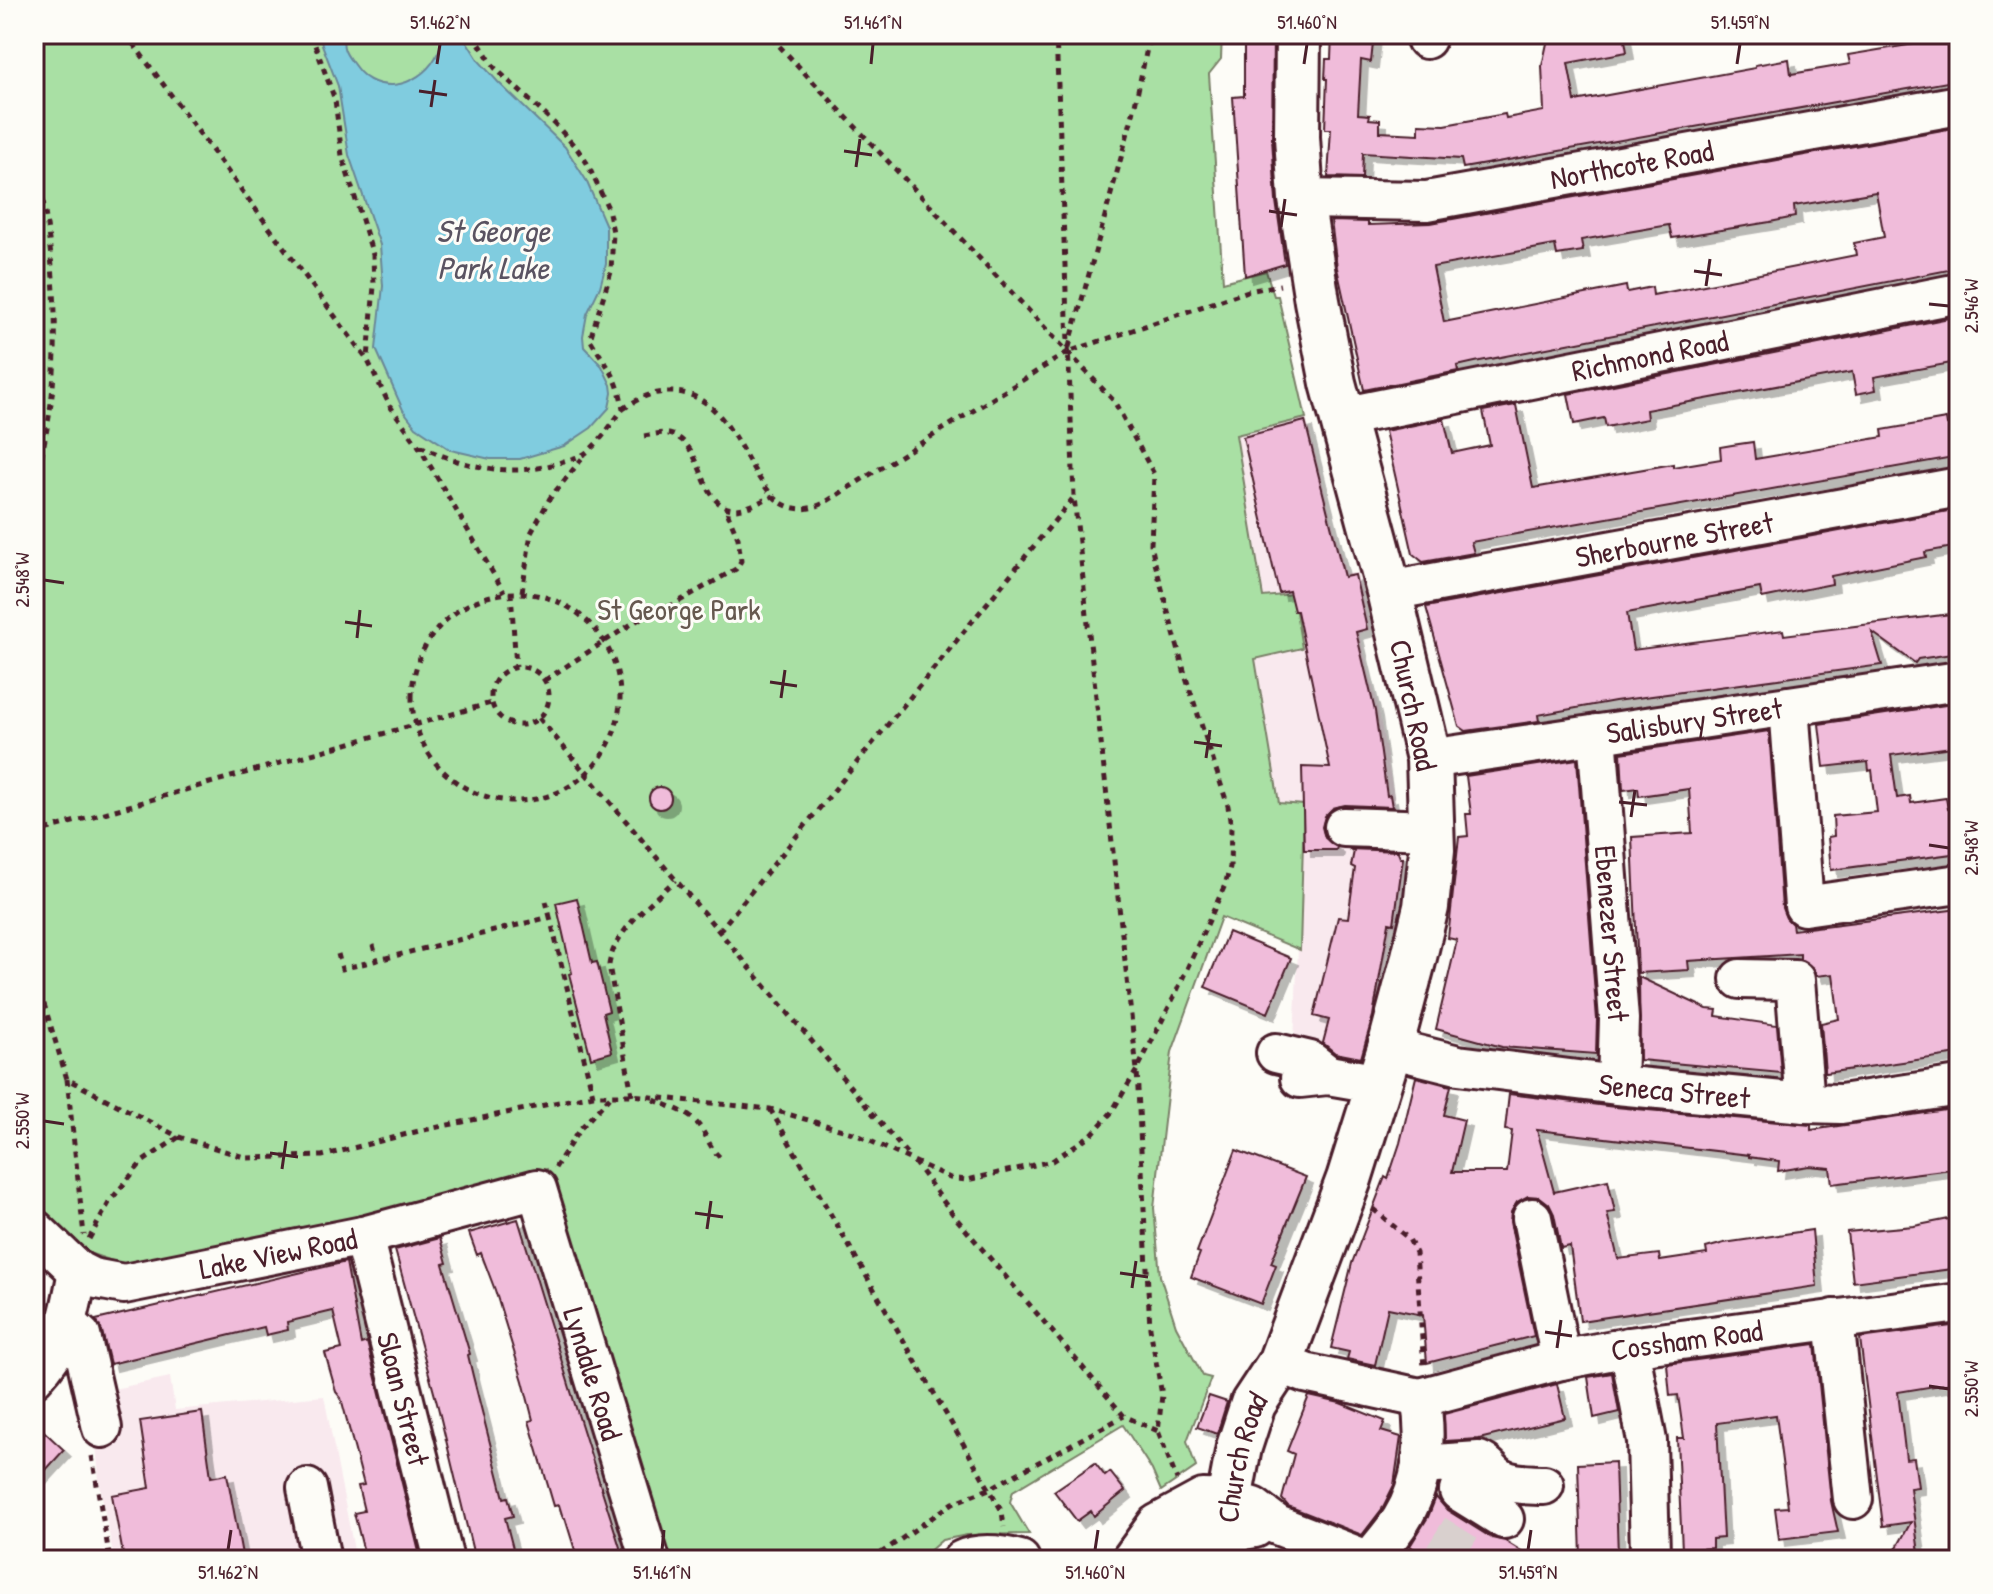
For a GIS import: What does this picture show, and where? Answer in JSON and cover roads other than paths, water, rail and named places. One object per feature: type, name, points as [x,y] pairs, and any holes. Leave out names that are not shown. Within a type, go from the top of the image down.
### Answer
[{"type":"main road","name":"Church Road","points":[[1244,1530],[1239,1447],[1253,1404],[1280,1363],[1345,1191],[1385,1066],[1426,907],[1432,830],[1429,759],[1389,591],[1342,417],[1317,301],[1301,199],[1297,137],[1298,34]]},
{"type":"street","name":"Northcote Road","points":[[1301,199],[1427,201],[1959,105]]},
{"type":"street","name":"Richmond Road","points":[[1342,417],[1959,293]]},
{"type":"street","name":"Sherbourne Street","points":[[1389,591],[1959,487]]},
{"type":"street","name":"Salisbury Street","points":[[1429,759],[1959,681]]},
{"type":"street","points":[[1789,706],[1804,906],[1959,884]]},
{"type":"street","name":"Ebenezer Street","points":[[1597,734],[1619,1019],[1617,1085]]},
{"type":"street","points":[[1344,827],[1432,830]]},
{"type":"street","points":[[1740,979],[1795,980],[1805,1103]]},
{"type":"street","name":"Seneca Street","points":[[1301,1068],[1458,1065],[1617,1085],[1841,1104],[1959,1086]]},
{"type":"street","name":"Lake View Road","points":[[34,1229],[78,1271],[92,1278],[124,1284],[363,1236],[538,1193]]},
{"type":"street","name":"Lyndale Road","points":[[538,1193],[650,1560]]},
{"type":"street","points":[[1532,1218],[1561,1360]]},
{"type":"street","name":"Sloan Street","points":[[363,1236],[444,1560]]},
{"type":"street","points":[[34,1377],[53,1357],[67,1323],[78,1271]]},
{"type":"street","name":"Cossham Road","points":[[1280,1363],[1305,1373],[1423,1398],[1561,1360],[1629,1347],[1959,1303]]},
{"type":"street","points":[[1834,1319],[1853,1499]]},
{"type":"street","points":[[67,1323],[81,1336],[96,1439]]},
{"type":"street","points":[[1629,1347],[1647,1441],[1650,1553]]},
{"type":"street","points":[[1134,1556],[1157,1524],[1190,1503],[1203,1499],[1244,1530],[1369,1560],[1407,1508],[1421,1465],[1423,1398]]},
{"type":"street","points":[[1421,1465],[1479,1461],[1500,1478],[1544,1485]]},
{"type":"street","points":[[307,1488],[321,1560]]},
{"type":"street","points":[[962,1560],[970,1556],[1004,1555],[1020,1560]]},
{"type":"water","name":"St George Park Lake","points":[[318,34],[345,34],[344,49],[360,72],[370,80],[395,85],[407,82],[428,68],[440,46],[442,34],[462,34],[479,61],[498,82],[565,147],[586,180],[606,226],[606,264],[600,287],[587,314],[584,347],[602,366],[612,393],[609,408],[591,428],[564,446],[520,459],[490,459],[451,450],[416,427],[403,410],[376,349],[383,286],[380,245],[349,155],[338,86]]},
{"type":"tunnel","points":[[1441,1560],[1468,1517]]},
{"type":"park label","name":"St George Park","points":[[679,609]]}]
